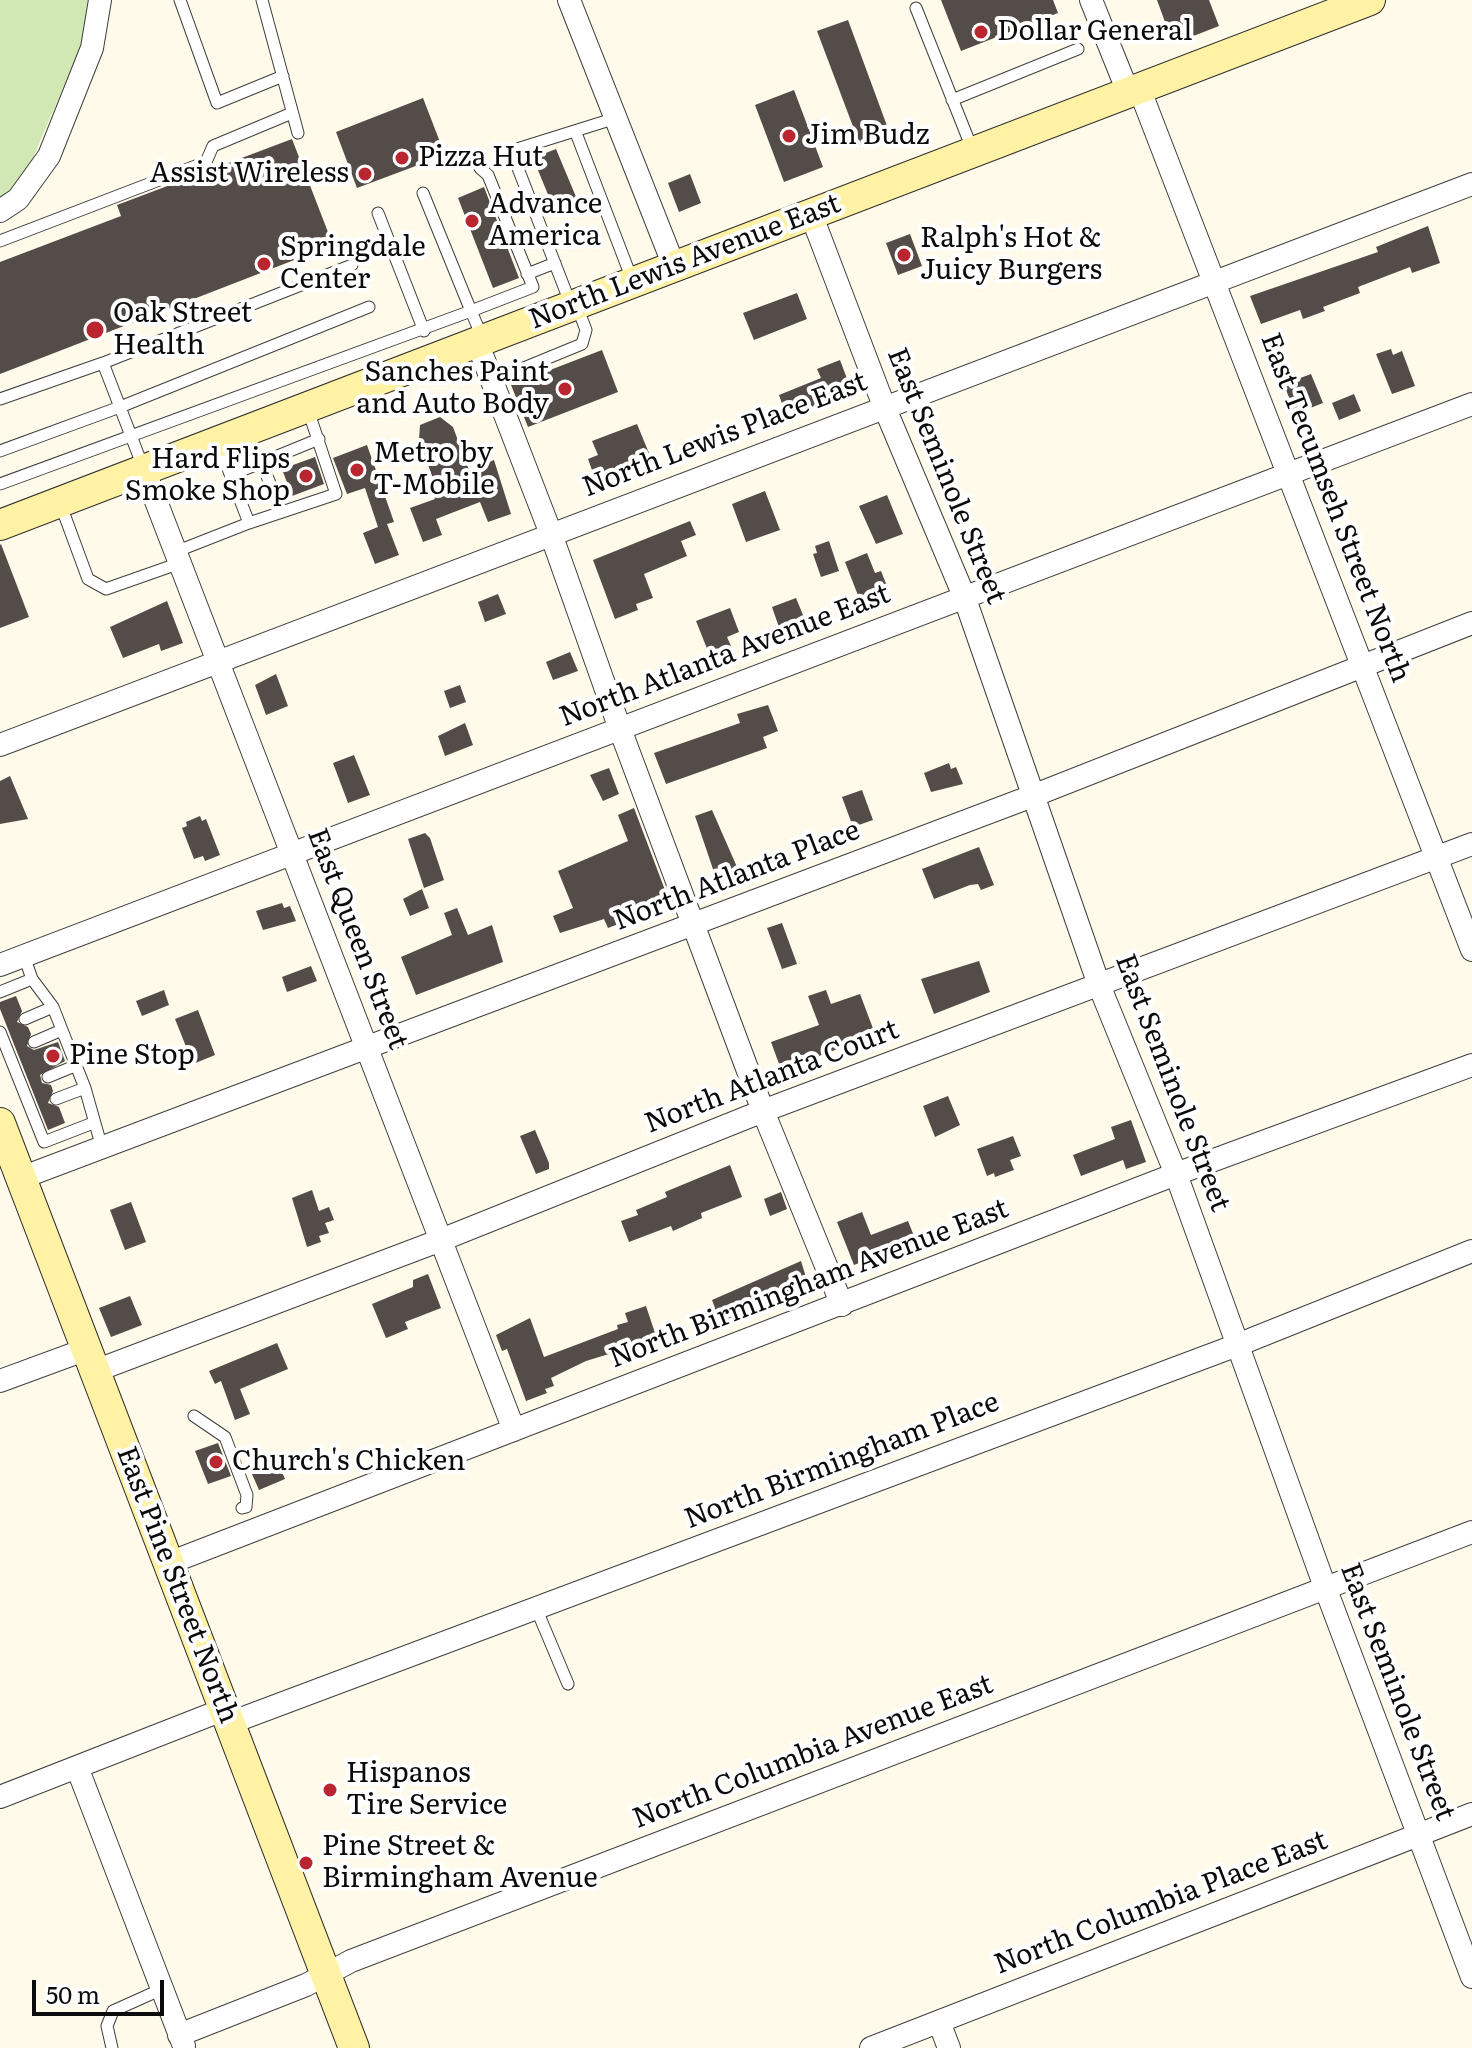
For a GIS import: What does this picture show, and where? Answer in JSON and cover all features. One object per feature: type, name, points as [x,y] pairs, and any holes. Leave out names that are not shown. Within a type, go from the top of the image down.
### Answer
[{"type":"main road","name":"North Lewis Avenue East","points":[[0,525],[1370,0]]},
{"type":"main road","name":"East Pine Street North","points":[[0,1123],[354,2048]]},
{"type":"street","points":[[0,211],[18,199],[49,156],[92,48],[100,0]]},
{"type":"street","points":[[569,0],[674,266]]},
{"type":"street","name":"East Tecumseh Street North","points":[[1091,0],[1134,90],[1217,281],[1472,950]]},
{"type":"street","name":"North Lewis Place East","points":[[0,745],[1472,184]]},
{"type":"street","name":"East Seminole Street","points":[[811,214],[884,406],[964,596],[1099,985],[1176,1174],[1240,1344],[1325,1587],[1472,1977]]},
{"type":"street","points":[[480,341],[492,381],[763,1111],[842,1305]]},
{"type":"street","name":"North Atlanta Avenue East","points":[[0,965],[1472,404]]},
{"type":"street","name":"East Queen Street","points":[[144,470],[514,1430]]},
{"type":"street","name":"North Atlanta Place","points":[[21,1178],[1035,795],[1472,623]]},
{"type":"street","name":"North Atlanta Court","points":[[91,1360],[441,1240],[763,1111],[1472,844]]},
{"type":"street","name":"North Birmingham Avenue East","points":[[169,1563],[1176,1174],[1472,1065]]},
{"type":"street","name":"North Birmingham Place","points":[[0,1797],[77,1767],[536,1608],[1240,1344],[1472,1251]]},
{"type":"street","points":[[0,1381],[91,1360]]},
{"type":"street","name":"North Columbia Avenue East","points":[[182,2042],[351,1961],[1472,1532]]},
{"type":"street","points":[[77,1767],[182,2042]]},
{"type":"street","name":"North Columbia Place East","points":[[871,2048],[1472,1814]]},
{"type":"street","points":[[939,2022],[949,2048]]},
{"type":"lane","points":[[180,0],[217,103],[283,76]]},
{"type":"lane","points":[[262,0],[298,133]]},
{"type":"lane","points":[[916,8],[973,152]]},
{"type":"lane","points":[[952,100],[1078,49]]},
{"type":"lane","points":[[0,241],[206,162],[213,146],[292,113]]},
{"type":"lane","points":[[492,381],[582,344],[586,330],[555,263],[514,158],[517,149],[616,118]]},
{"type":"lane","points":[[576,133],[633,282]]},
{"type":"lane","points":[[0,484],[130,434],[424,331],[533,287],[488,175],[480,168]]},
{"type":"lane","points":[[423,193],[480,341]]},
{"type":"lane","points":[[378,213],[424,331]]},
{"type":"lane","points":[[527,274],[555,263]]},
{"type":"lane","points":[[0,399],[103,363],[352,265]]},
{"type":"lane","points":[[0,451],[120,407],[369,307]]},
{"type":"lane","points":[[103,363],[144,470]]},
{"type":"lane","points":[[60,502],[88,579],[106,589],[249,523],[336,494],[307,407]]},
{"type":"lane","points":[[231,475],[319,439]]},
{"type":"lane","points":[[218,442],[249,523]]},
{"type":"lane","points":[[261,462],[282,512]]},
{"type":"lane","points":[[24,956],[32,979],[53,1007],[77,1065],[102,1148]]},
{"type":"lane","points":[[0,992],[32,979]]},
{"type":"lane","points":[[25,1019],[53,1007]]},
{"type":"lane","points":[[2,1029],[12,1051],[14,1069],[26,1086],[44,1142],[93,1123]]},
{"type":"lane","points":[[34,1042],[62,1030]]},
{"type":"lane","points":[[48,1077],[77,1065]]},
{"type":"lane","points":[[2,1073],[14,1069]]},
{"type":"lane","points":[[56,1099],[85,1088]]},
{"type":"lane","points":[[194,1416],[225,1437],[247,1495],[246,1507],[242,1508]]},
{"type":"lane","points":[[536,1608],[568,1684]]},
{"type":"lane","points":[[112,2048],[107,2026],[113,2011],[162,1989]]},
{"type":"green space","points":[[0,0],[92,0],[83,41],[24,179],[0,202]]},
{"type":"building","name":"Dollar General","points":[[941,0],[1053,0],[1058,13],[961,51]]},
{"type":"building","points":[[1157,0],[1209,0],[1219,26],[1173,44]]},
{"type":"building","points":[[848,20],[890,134],[860,145],[817,31]]},
{"type":"building","name":"Jim Budz","points":[[794,90],[823,167],[784,182],[755,105]]},
{"type":"building","points":[[423,98],[445,155],[357,188],[336,132]]},
{"type":"building","points":[[292,139],[333,245],[0,374],[0,262],[121,216],[117,205]]},
{"type":"building","points":[[556,149],[579,204],[556,214],[533,158]]},
{"type":"building","points":[[690,174],[701,203],[679,212],[668,183]]},
{"type":"building","points":[[484,187],[519,278],[493,288],[458,198]]},
{"type":"building","points":[[1428,226],[1440,263],[1412,273],[1410,267],[1358,287],[1360,293],[1323,307],[1325,311],[1303,319],[1300,310],[1261,324],[1250,296],[1378,252],[1376,247]]},
{"type":"building","name":"Ralph's Hot & Juicy Burgers","points":[[910,234],[922,266],[898,275],[886,243]]},
{"type":"building","points":[[797,293],[807,319],[754,340],[743,313]]},
{"type":"building","points":[[1391,349],[1393,355],[1402,351],[1415,386],[1392,394],[1376,354]]},
{"type":"building","name":"Sanches Paint and Auto Body","points":[[602,350],[618,392],[528,427],[511,385]]},
{"type":"building","points":[[840,360],[852,392],[797,413],[796,408],[785,412],[779,395],[821,378],[817,369]]},
{"type":"building","points":[[1311,374],[1323,403],[1295,414],[1284,384]]},
{"type":"building","points":[[1354,394],[1361,411],[1339,420],[1332,403]]},
{"type":"building","points":[[440,417],[453,427],[469,470],[494,460],[511,514],[488,522],[480,502],[436,519],[442,535],[423,542],[410,508],[435,499],[430,486],[435,484],[419,440],[420,425]]},
{"type":"building","points":[[637,424],[651,458],[609,474],[610,478],[597,484],[588,459],[598,455],[592,441]]},
{"type":"building","points":[[367,445],[394,522],[387,524],[399,555],[375,564],[363,533],[378,527],[365,488],[347,494],[333,458]]},
{"type":"building","name":"Hard Flips Smoke Shop","points":[[315,457],[324,484],[292,496],[282,469]]},
{"type":"building","points":[[765,491],[780,530],[746,542],[732,504]]},
{"type":"building","points":[[887,495],[903,534],[876,544],[859,506]]},
{"type":"building","points":[[690,521],[696,535],[681,541],[687,556],[644,574],[653,598],[636,604],[638,610],[615,619],[593,560]]},
{"type":"building","points":[[829,541],[839,571],[821,577],[813,554],[817,553],[815,546]]},
{"type":"building","points":[[0,545],[29,617],[0,628]]},
{"type":"building","points":[[867,553],[875,573],[881,571],[887,586],[877,590],[880,596],[861,603],[845,562]]},
{"type":"building","points":[[498,594],[506,614],[485,622],[478,602]]},
{"type":"building","points":[[796,598],[805,620],[780,630],[772,607]]},
{"type":"building","points":[[167,601],[183,643],[161,651],[159,644],[123,658],[110,627]]},
{"type":"building","points":[[730,608],[739,632],[727,637],[731,646],[708,651],[696,621]]},
{"type":"building","points":[[570,652],[578,671],[553,680],[546,662]]},
{"type":"building","points":[[276,674],[288,706],[266,715],[255,685]]},
{"type":"building","points":[[460,685],[466,702],[450,708],[444,691]]},
{"type":"building","points":[[768,705],[778,731],[763,737],[767,748],[666,784],[654,753],[740,723],[737,714]]},
{"type":"building","points":[[465,723],[473,745],[445,756],[438,736]]},
{"type":"building","points":[[354,755],[370,795],[348,803],[333,763]]},
{"type":"building","points":[[949,763],[951,769],[956,767],[963,784],[931,792],[924,773]]},
{"type":"building","points":[[609,768],[619,794],[603,801],[590,775]]},
{"type":"building","points":[[10,776],[28,819],[0,824],[0,781]]},
{"type":"building","points":[[862,790],[873,820],[853,827],[842,797]]},
{"type":"building","points":[[634,808],[668,898],[627,914],[629,920],[608,928],[604,919],[560,933],[553,916],[573,908],[558,871],[628,841],[618,815]]},
{"type":"building","points":[[712,810],[737,867],[715,875],[695,816]]},
{"type":"building","points":[[200,816],[202,821],[206,819],[220,855],[205,861],[203,856],[194,859],[182,828],[187,826],[186,822]]},
{"type":"building","points":[[425,833],[430,838],[444,880],[424,888],[408,839]]},
{"type":"building","points":[[979,847],[994,885],[981,890],[978,884],[970,885],[934,899],[922,869]]},
{"type":"building","points":[[422,889],[429,908],[410,916],[403,899]]},
{"type":"building","points":[[282,903],[284,908],[290,906],[296,921],[263,930],[256,911]]},
{"type":"building","points":[[457,908],[468,935],[492,925],[503,962],[416,995],[401,957],[452,935],[444,913]]},
{"type":"building","points":[[782,923],[797,964],[782,969],[767,928]]},
{"type":"building","points":[[979,961],[990,992],[934,1014],[921,979]]},
{"type":"building","points":[[311,966],[317,981],[287,992],[282,977]]},
{"type":"building","points":[[164,990],[169,1005],[142,1016],[136,1001]]},
{"type":"building","points":[[826,990],[831,1004],[860,994],[877,1039],[858,1047],[856,1042],[806,1061],[809,1069],[789,1076],[788,1071],[782,1072],[771,1042],[819,1025],[808,996]]},
{"type":"building","name":"Pine Stop","points":[[16,996],[22,1011],[17,1022],[28,1027],[31,1034],[27,1046],[34,1050],[58,1042],[65,1061],[40,1075],[42,1083],[51,1085],[53,1091],[48,1103],[59,1107],[65,1123],[48,1130],[0,1009],[0,1002]]},
{"type":"building","points":[[198,1010],[215,1055],[193,1064],[175,1019]]},
{"type":"building","points":[[948,1096],[960,1125],[935,1137],[923,1106]]},
{"type":"building","points":[[1131,1120],[1146,1162],[1126,1169],[1123,1160],[1081,1176],[1073,1155],[1115,1139],[1111,1127]]},
{"type":"building","points":[[535,1130],[549,1163],[549,1169],[536,1174],[520,1136]]},
{"type":"building","points":[[1013,1136],[1021,1156],[1010,1160],[1014,1170],[995,1177],[994,1173],[987,1176],[977,1149]]},
{"type":"building","points":[[730,1165],[742,1197],[701,1213],[702,1218],[673,1231],[671,1226],[629,1242],[621,1221],[638,1215],[636,1210],[667,1197],[665,1192]]},
{"type":"building","points":[[312,1190],[319,1211],[329,1207],[334,1220],[325,1223],[329,1233],[319,1236],[321,1242],[307,1247],[292,1198]]},
{"type":"building","points":[[781,1192],[787,1209],[770,1216],[764,1199]]},
{"type":"building","points":[[131,1202],[146,1242],[125,1250],[110,1210]]},
{"type":"building","points":[[862,1212],[871,1235],[908,1221],[916,1241],[854,1265],[837,1222]]},
{"type":"building","points":[[801,1261],[810,1290],[709,1326],[704,1312],[715,1308],[712,1300]]},
{"type":"building","points":[[428,1274],[441,1308],[405,1322],[408,1329],[386,1338],[372,1304],[413,1287],[413,1280]]},
{"type":"building","points":[[130,1296],[142,1325],[111,1337],[99,1308]]},
{"type":"building","points":[[646,1306],[656,1336],[649,1339],[651,1345],[636,1350],[635,1346],[586,1361],[551,1378],[554,1386],[545,1389],[547,1393],[526,1401],[507,1349],[502,1351],[496,1335],[530,1318],[544,1357],[618,1329],[617,1325],[628,1322],[625,1313]]},
{"type":"building","points":[[277,1343],[288,1369],[240,1389],[250,1414],[235,1420],[221,1381],[215,1384],[209,1371]]},
{"type":"building","name":"Church's Chicken","points":[[218,1443],[231,1476],[208,1484],[195,1451]]},
{"type":"building","points":[[274,1454],[285,1479],[259,1490],[248,1465]]},
{"type":"place","name":"Dollar General","points":[[981,32]]},
{"type":"place","name":"Jim Budz","points":[[789,136]]},
{"type":"place","name":"Pizza Hut","points":[[402,158]]},
{"type":"place","name":"Assist Wireless","points":[[365,174]]},
{"type":"place","name":"Advance America","points":[[472,221]]},
{"type":"place","name":"Ralph's Hot & Juicy Burgers","points":[[904,255]]},
{"type":"place","name":"Springdale Center","points":[[264,264]]},
{"type":"place","name":"Oak Street Health","points":[[95,330]]},
{"type":"place","name":"Sanches Paint and Auto Body","points":[[565,389]]},
{"type":"place","name":"Metro by T-Mobile","points":[[357,470]]},
{"type":"place","name":"Hard Flips Smoke Shop","points":[[306,476]]},
{"type":"place","name":"Pine Stop","points":[[53,1056]]},
{"type":"place","name":"Church's Chicken","points":[[216,1462]]},
{"type":"place","name":"Hispanos Tire Service","points":[[330,1790]]},
{"type":"place","name":"Pine Street & Birmingham Avenue","points":[[306,1863]]}]
